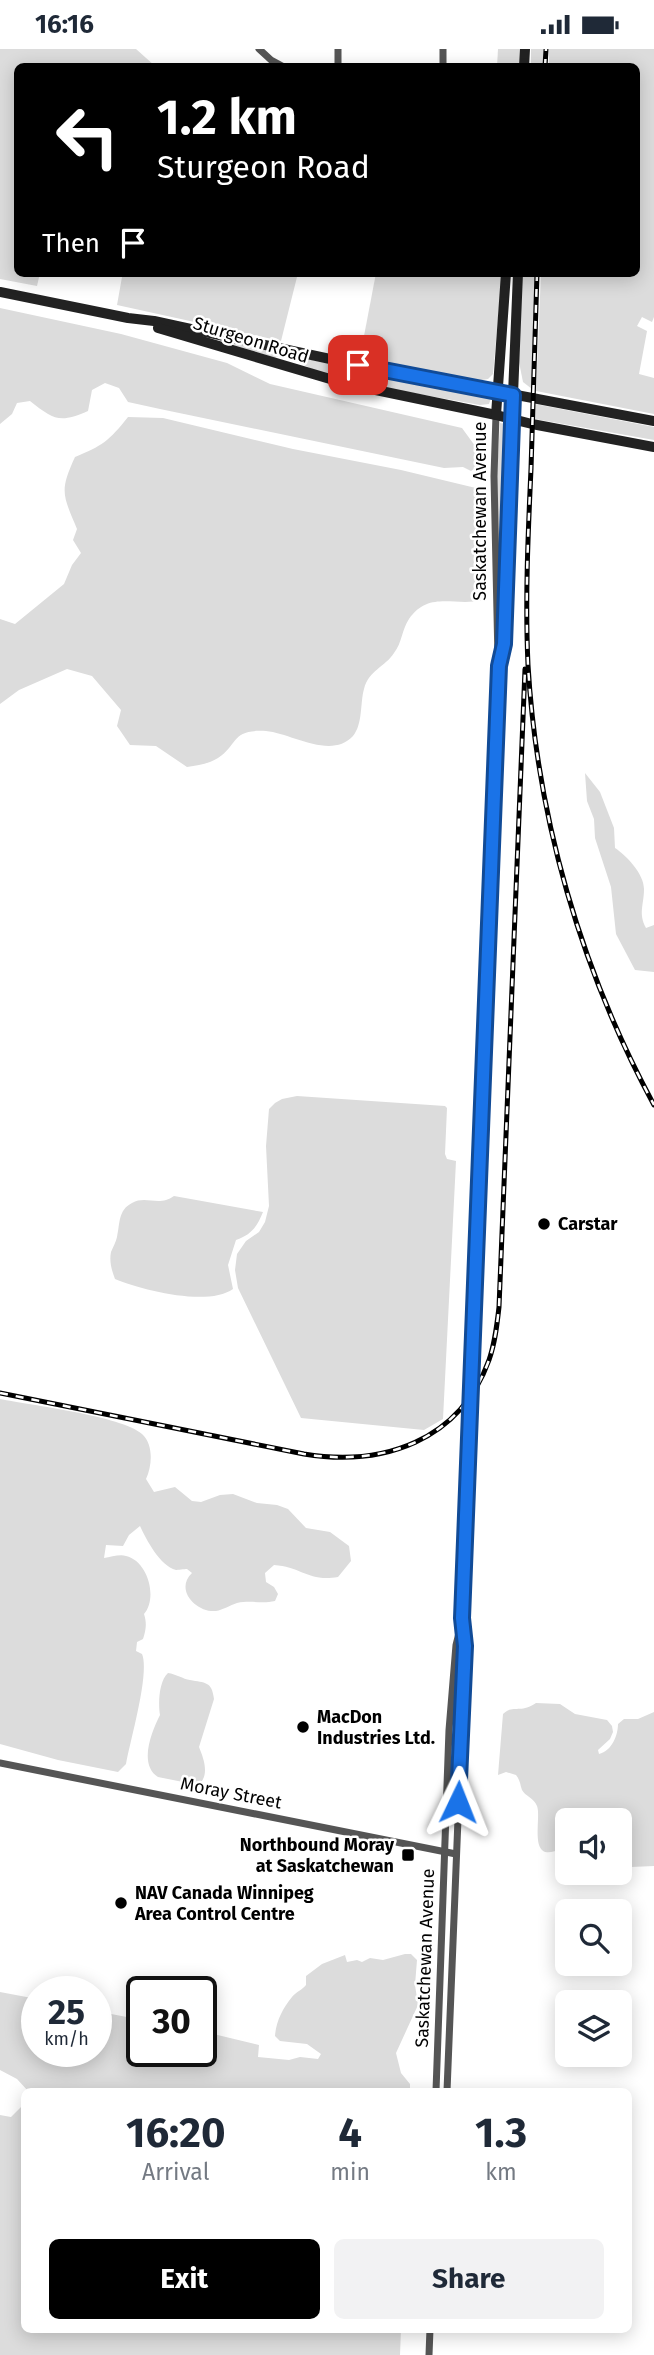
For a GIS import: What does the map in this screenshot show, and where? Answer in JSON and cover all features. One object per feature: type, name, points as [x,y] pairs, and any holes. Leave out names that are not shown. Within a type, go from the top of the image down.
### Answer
[{"type":"main road","name":"Saskatchewan Avenue","points":[[496,415],[506,277]]},
{"type":"main road","name":"Saskatchewan Avenue","points":[[512,419],[518,277]]},
{"type":"main road","name":"Sturgeon Road","points":[[0,292],[154,321],[499,393],[654,421]]},
{"type":"main road","name":"Sturgeon Road","points":[[128,318],[347,384],[654,447]]},
{"type":"street","points":[[259,49],[277,63]]},
{"type":"street","name":"Saskatchewan Avenue","points":[[447,2088],[465,1646],[462,1618],[499,666],[496,644],[494,504],[496,415]]},
{"type":"street","name":"Saskatchewan Avenue","points":[[499,666],[504,644],[512,419]]},
{"type":"street","name":"Saskatchewan Avenue","points":[[436,2088],[449,1730],[456,1646],[462,1618]]},
{"type":"street","name":"Moray Street","points":[[0,1763],[456,1854]]},
{"type":"street","points":[[429,2355],[430,2333]]},
{"type":"shaded area","points":[[0,49],[136,49],[152,63],[14,63],[14,277],[39,277],[37,286],[0,279]]},
{"type":"shaded area","points":[[498,49],[521,49],[521,63],[497,63]]},
{"type":"shaded area","points":[[531,49],[543,49],[543,63],[531,63]]},
{"type":"shaded area","points":[[549,49],[654,49],[654,317],[652,322],[642,317],[637,326],[647,331],[639,374],[654,378],[654,414],[536,391],[541,277],[640,277],[640,63],[549,63]]},
{"type":"shaded area","points":[[122,277],[297,277],[281,341],[117,305]]},
{"type":"shaded area","points":[[375,277],[502,277],[493,374],[488,379],[470,382],[360,357]]},
{"type":"shaded area","points":[[522,277],[536,277],[532,389],[523,382],[519,362]]},
{"type":"shaded area","points":[[0,308],[121,334],[227,363],[270,384],[462,428],[478,450],[478,466],[471,471],[463,467],[444,468],[128,402],[119,388],[105,383],[92,390],[88,411],[78,415],[57,418],[30,401],[17,403],[12,414],[0,424]]},
{"type":"shaded area","points":[[212,338],[273,352],[279,356],[275,358]]},
{"type":"shaded area","points":[[307,359],[491,398],[489,404],[480,405],[357,382],[312,369],[302,363]]},
{"type":"shaded area","points":[[535,404],[654,427],[654,440],[535,419]]},
{"type":"shaded area","points":[[128,417],[163,418],[480,489],[483,496],[480,547],[482,600],[434,602],[417,610],[409,619],[394,653],[366,683],[360,720],[353,736],[334,746],[266,731],[247,732],[214,760],[187,767],[156,746],[130,745],[117,726],[121,710],[92,676],[67,669],[19,690],[0,704],[0,619],[15,624],[64,584],[72,565],[81,553],[73,540],[77,529],[66,501],[65,486],[70,469],[75,457],[104,442]]},
{"type":"shaded area","points":[[500,423],[506,424],[502,549],[499,549],[497,474]]},
{"type":"shaded area","points":[[585,773],[600,792],[614,828],[615,848],[634,866],[641,877],[644,889],[642,918],[646,928],[654,925],[654,972],[635,970],[616,934],[611,887],[595,838],[594,819],[587,801]]},
{"type":"shaded area","points":[[297,1096],[447,1108],[445,1154],[447,1159],[456,1161],[443,1419],[424,1430],[301,1418],[238,1288],[235,1270],[237,1254],[246,1241],[259,1232],[269,1206],[266,1146],[269,1109],[282,1099]]},
{"type":"shaded area","points":[[174,1196],[263,1212],[253,1230],[236,1240],[228,1265],[233,1289],[208,1297],[192,1297],[158,1292],[115,1279],[110,1256],[124,1209],[137,1201],[163,1201]]},
{"type":"shaded area","points":[[0,1399],[96,1417],[116,1422],[142,1434],[150,1450],[151,1462],[146,1479],[154,1492],[175,1487],[192,1501],[201,1502],[220,1495],[233,1494],[257,1503],[277,1505],[288,1509],[306,1528],[330,1532],[349,1546],[351,1561],[338,1577],[319,1578],[292,1568],[274,1565],[265,1573],[266,1582],[274,1587],[278,1594],[275,1601],[237,1603],[221,1610],[209,1611],[195,1604],[187,1593],[185,1586],[192,1573],[187,1569],[176,1570],[164,1563],[140,1526],[129,1535],[123,1546],[106,1545],[104,1558],[121,1555],[134,1559],[145,1572],[150,1590],[148,1607],[144,1614],[145,1633],[143,1639],[137,1642],[136,1651],[142,1654],[144,1663],[142,1691],[126,1764],[118,1772],[58,1760],[0,1744]]},
{"type":"shaded area","points":[[168,1673],[207,1684],[212,1689],[214,1699],[199,1747],[205,1772],[198,1785],[158,1777],[149,1764],[148,1747],[160,1715],[161,1687]]},
{"type":"shaded area","points":[[536,1703],[560,1704],[575,1714],[607,1720],[613,1732],[610,1739],[598,1750],[599,1754],[611,1746],[618,1724],[624,1719],[638,1719],[654,1712],[654,1866],[632,1867],[632,1808],[555,1808],[555,1851],[544,1851],[538,1839],[536,1803],[523,1792],[516,1775],[506,1772],[498,1775],[503,1714],[510,1710],[526,1708]]},
{"type":"shaded area","points":[[411,1954],[417,1960],[415,1985],[418,2005],[396,2053],[401,2073],[410,2088],[25,2088],[17,2079],[0,2070],[0,1992],[21,1996],[21,2067],[112,2067],[112,2014],[126,2017],[126,2067],[217,2067],[217,2035],[259,2045],[258,2057],[318,2059],[321,2054],[307,2044],[280,2041],[275,2036],[283,2010],[306,1985],[306,1976],[322,1964],[345,1955],[347,1962],[362,1962],[370,1958],[383,1960]]},
{"type":"shaded area","points":[[21,2107],[21,2333],[401,2333],[400,2355],[0,2355],[0,2115],[11,2117]]},
{"type":"railway","points":[[545,63],[546,49]]},
{"type":"railway","points":[[537,277],[527,592],[528,665],[541,779],[567,892],[584,947],[628,1054],[654,1105]]},
{"type":"railway","points":[[0,1393],[304,1454],[333,1457],[390,1451],[415,1442],[439,1429],[459,1411],[476,1388],[491,1354],[499,1307],[525,669]]},
{"type":"place","name":"Carstar","points":[[544,1224]]},
{"type":"place","name":"MacDon Industries Ltd.","points":[[303,1727]]},
{"type":"place","name":"Northbound Moray at Saskatchewan","points":[[408,1855]]},
{"type":"place","name":"NAV Canada Winnipeg Area Control Centre","points":[[121,1903]]},
{"type":"route","points":[[358,365],[513,395],[504,644],[499,666],[462,1618],[465,1646],[458,1802]]}]
